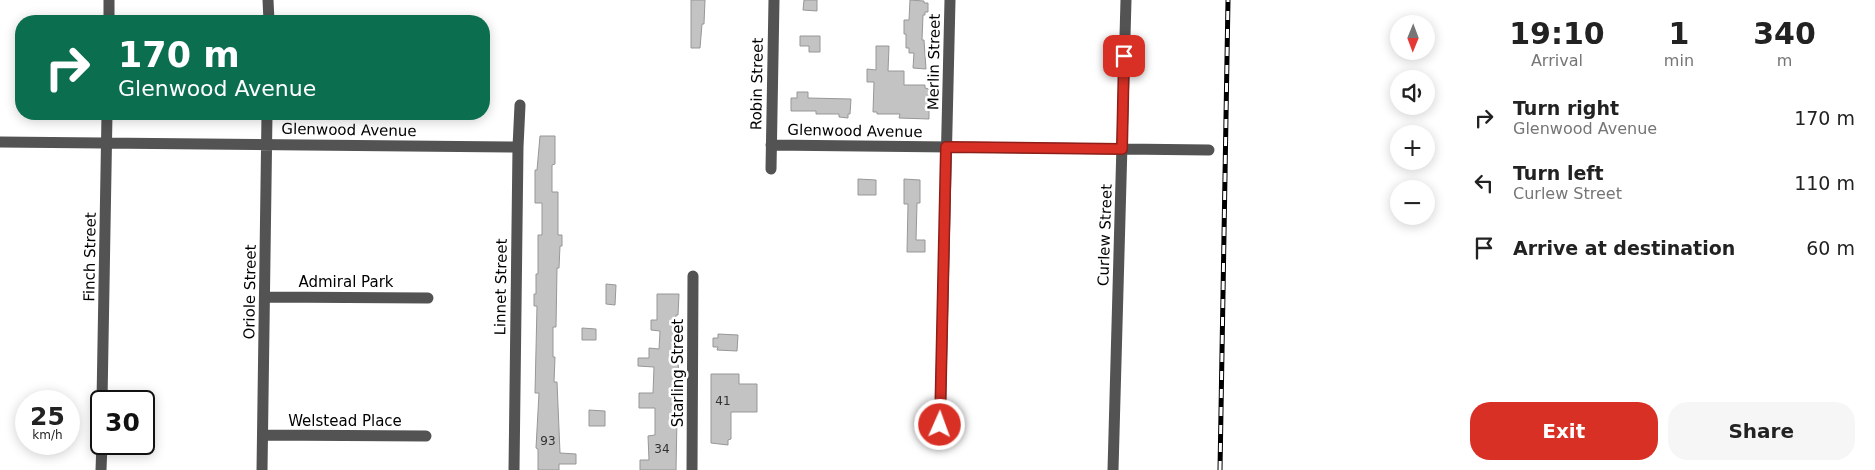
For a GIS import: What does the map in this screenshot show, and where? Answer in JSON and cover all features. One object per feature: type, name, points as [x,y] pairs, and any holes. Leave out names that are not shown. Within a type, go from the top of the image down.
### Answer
[{"type":"street","points":[[109,0],[109,15]]},
{"type":"street","points":[[268,0],[269,15]]},
{"type":"street","name":"Robin Street","points":[[770,169],[774,0]]},
{"type":"street","name":"Merlin Street","points":[[940,425],[950,0]]},
{"type":"street","name":"Curlew Street","points":[[1113,470],[1126,0]]},
{"type":"street","name":"Linnet Street","points":[[514,470],[520,105]]},
{"type":"street","name":"Finch Street","points":[[102,390],[107,120]]},
{"type":"street","name":"Oriole Street","points":[[262,470],[268,120]]},
{"type":"street","name":"Glenwood Avenue","points":[[0,142],[518,147]]},
{"type":"street","name":"Glenwood Avenue","points":[[771,145],[1209,150]]},
{"type":"street","name":"Starling Street","points":[[692,470],[693,276]]},
{"type":"street","name":"Admiral Park","points":[[265,297],[428,298]]},
{"type":"street","name":"Welstead Place","points":[[263,435],[426,436]]},
{"type":"street","points":[[101,470],[102,455]]},
{"type":"building","points":[[691,0],[705,0],[700,48],[691,48]]},
{"type":"building","points":[[804,0],[817,0],[817,11],[803,10]]},
{"type":"building","points":[[910,0],[928,3],[928,12],[925,12],[925,15],[923,15],[922,40],[924,40],[926,69],[913,68],[914,53],[909,53],[909,48],[906,48],[904,20],[909,20]]},
{"type":"building","points":[[800,36],[820,36],[820,52],[809,52],[809,46],[800,46]]},
{"type":"building","points":[[876,46],[889,46],[888,71],[904,71],[904,85],[925,85],[925,88],[929,89],[929,119],[899,118],[900,114],[877,114],[877,112],[873,112],[874,82],[867,82],[867,69],[876,70]]},
{"type":"building","points":[[797,92],[808,92],[808,98],[851,99],[850,114],[848,114],[848,118],[839,117],[839,114],[816,114],[816,111],[791,111],[791,98],[797,98]]},
{"type":"building","points":[[540,136],[555,136],[552,192],[558,192],[558,235],[562,235],[559,268],[557,268],[556,327],[553,327],[554,382],[557,382],[560,453],[576,454],[576,464],[559,464],[559,470],[538,470],[538,449],[536,448],[539,393],[535,393],[537,306],[534,306],[534,294],[536,294],[536,274],[538,274],[538,235],[542,235],[542,203],[535,203],[535,170],[537,170]]},
{"type":"building","points":[[858,179],[876,180],[876,195],[858,195]]},
{"type":"building","points":[[904,179],[920,180],[920,203],[917,203],[916,240],[925,240],[925,252],[907,252],[908,204],[904,204]]},
{"type":"building","points":[[606,284],[616,285],[615,305],[606,304]]},
{"type":"building","points":[[657,294],[679,294],[675,345],[679,345],[678,382],[674,382],[674,418],[677,418],[676,470],[640,470],[640,460],[649,460],[648,436],[655,435],[655,408],[639,408],[639,393],[653,393],[654,367],[638,366],[638,358],[649,358],[649,348],[659,349],[660,331],[651,330],[651,320],[657,320]]},
{"type":"building","points":[[582,328],[596,329],[596,340],[582,340]]},
{"type":"building","points":[[718,334],[738,335],[737,351],[717,350],[718,347],[713,347],[713,338],[718,338]]},
{"type":"building","points":[[711,374],[739,374],[739,384],[757,384],[757,412],[731,412],[731,439],[728,440],[728,445],[711,443]]},
{"type":"building","points":[[589,410],[605,411],[605,426],[589,426]]},
{"type":"railway","points":[[1220,470],[1228,0]]},
{"type":"route","points":[[940,425],[946,147],[1122,149],[1124,56]]}]
